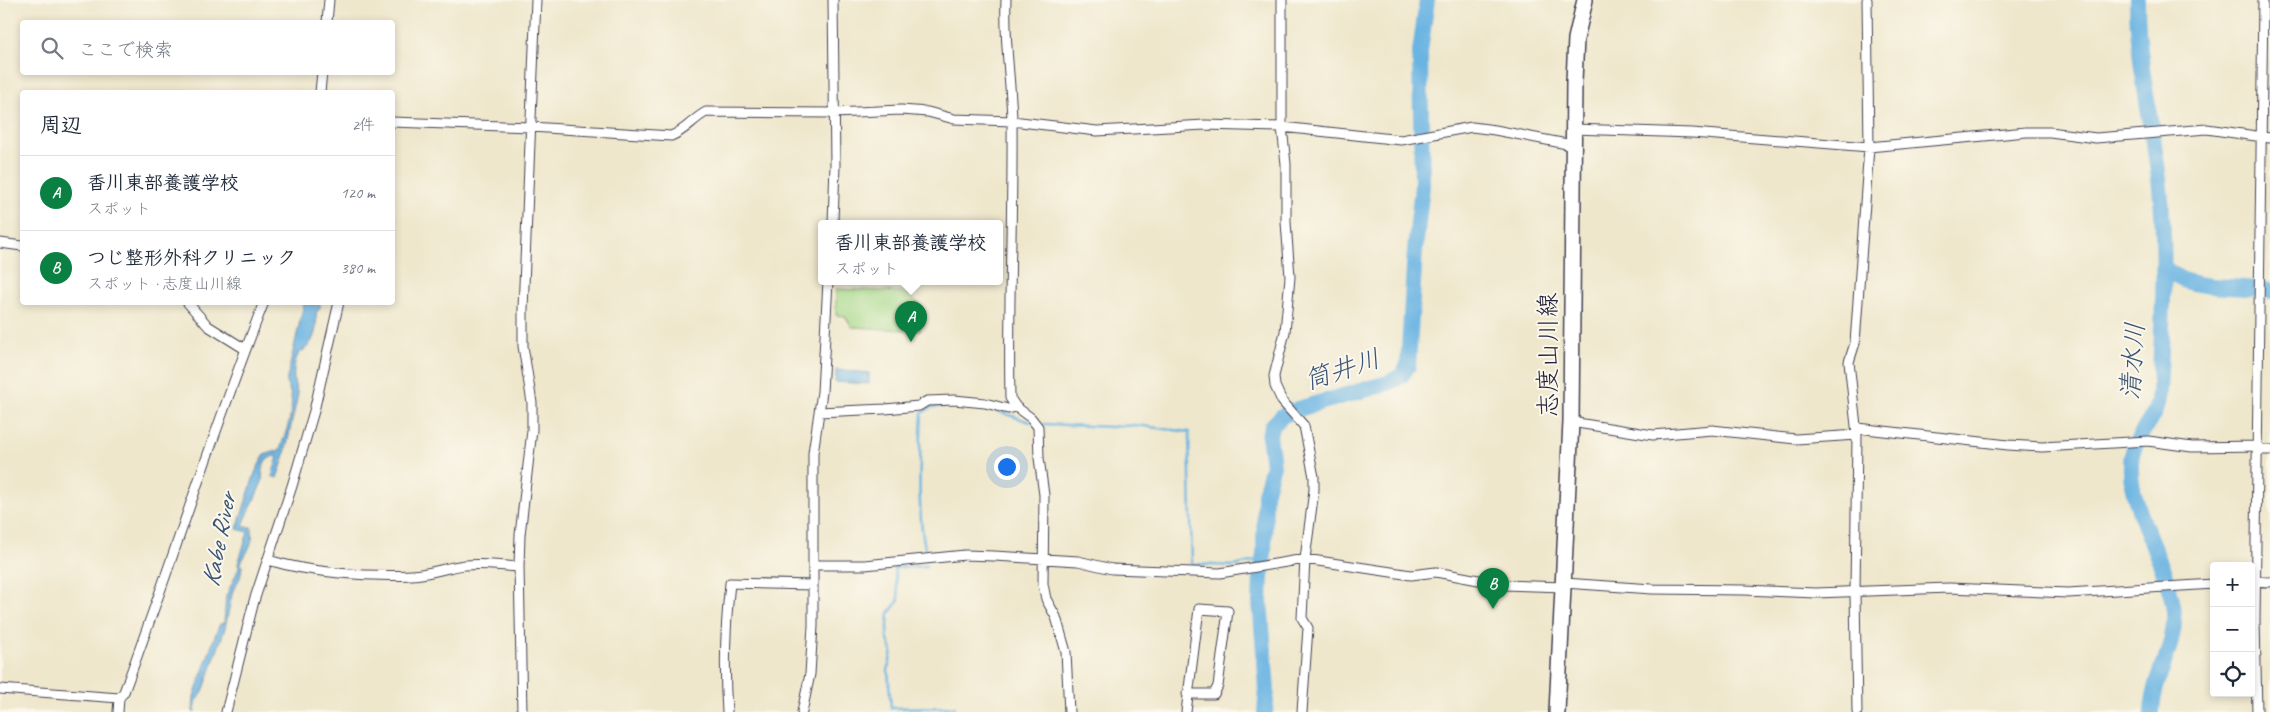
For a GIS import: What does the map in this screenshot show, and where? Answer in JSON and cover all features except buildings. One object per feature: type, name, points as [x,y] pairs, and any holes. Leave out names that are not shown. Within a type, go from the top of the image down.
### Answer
[{"type":"main road","name":"志度山川線","points":[[1557,712],[1571,422],[1572,145],[1576,39],[1585,0]]},
{"type":"street","points":[[327,20],[329,0]]},
{"type":"street","points":[[522,712],[520,535],[532,430],[532,403],[523,346],[536,0]]},
{"type":"street","points":[[833,0],[835,164],[833,220]]},
{"type":"street","points":[[1006,0],[1006,44],[1012,121],[1013,205],[1010,398],[1016,407],[1032,418],[1038,427],[1039,458],[1044,495],[1043,584],[1046,599],[1056,617],[1066,652],[1069,712]]},
{"type":"street","points":[[1282,0],[1282,127],[1286,164],[1286,222],[1290,302],[1274,376],[1275,386],[1282,402],[1297,416],[1304,426],[1314,490],[1304,559],[1302,618],[1308,628],[1302,712]]},
{"type":"street","points":[[1857,712],[1855,593],[1857,432],[1849,362],[1854,343],[1869,147],[1867,0]]},
{"type":"street","points":[[2254,562],[2258,448],[2259,280],[2266,138],[2263,0]]},
{"type":"street","points":[[320,90],[322,75]]},
{"type":"street","points":[[395,122],[532,127],[671,136],[682,132],[696,118],[706,112],[834,113],[901,110],[928,112],[954,119],[1012,121],[1097,131],[1205,125],[1282,127],[1401,140],[1472,127],[1572,145]]},
{"type":"street","points":[[1573,129],[1692,133],[1869,147],[2026,132],[2050,132],[2096,138],[2207,129],[2266,138]]},
{"type":"street","points":[[0,243],[20,246]]},
{"type":"street","points":[[802,712],[810,674],[813,585],[813,453],[822,392],[828,285]]},
{"type":"street","points":[[190,305],[208,326],[245,348]]},
{"type":"street","points":[[118,712],[119,698],[124,692],[146,633],[198,477],[263,305]]},
{"type":"street","points":[[226,712],[254,601],[314,411],[338,305]]},
{"type":"street","points":[[819,412],[919,406],[927,401],[954,400],[985,402],[1008,409],[1016,407]]},
{"type":"street","points":[[1571,422],[1653,435],[1712,430],[1796,439],[1857,432],[2008,446],[2042,447],[2148,441],[2192,447],[2258,448],[2270,450]]},
{"type":"street","points":[[813,565],[865,565],[965,556],[1078,560],[1112,569],[1220,573],[1238,572],[1304,559],[1411,575],[1436,572],[1505,586],[1564,585],[1652,589],[1855,593],[1950,588],[2068,593],[2210,584]]},
{"type":"street","points":[[268,560],[292,567],[413,575],[464,565],[484,564],[519,567]]},
{"type":"street","points":[[2255,581],[2270,582]]},
{"type":"street","points":[[727,712],[724,665],[725,626],[730,583],[813,585]]},
{"type":"street","points":[[2254,607],[2258,712]]},
{"type":"street","points":[[1186,712],[1187,694],[1199,609],[1228,611],[1218,686],[1214,694],[1187,694]]},
{"type":"street","points":[[0,689],[119,698]]},
{"type":"green space","points":[[836,289],[904,292],[921,305],[920,331],[852,327],[845,316],[836,315]]},
{"type":"water","points":[[304,305],[320,305],[320,309],[316,312],[314,336],[308,346],[299,353],[295,363],[294,379],[298,394],[284,458],[277,478],[272,476],[278,457],[273,456],[265,461],[262,482],[243,525],[244,527],[251,527],[252,541],[241,562],[240,578],[233,590],[225,628],[203,692],[196,702],[195,712],[193,712],[194,697],[216,633],[220,624],[224,623],[226,596],[239,568],[238,564],[248,532],[237,529],[255,473],[264,455],[280,450],[288,425],[291,399],[286,383]]},
{"type":"water","points":[[836,370],[869,373],[869,384],[835,382]]},
{"type":"waterway","name":"筒井川","points":[[1265,712],[1267,689],[1260,601],[1264,553],[1265,494],[1273,465],[1269,435],[1272,426],[1282,416],[1298,409],[1388,383],[1401,376],[1408,366],[1415,250],[1422,186],[1420,52],[1427,0]]},
{"type":"waterway","name":"清水川","points":[[2137,0],[2142,71],[2160,188],[2163,239],[2163,291],[2158,400],[2155,411],[2134,449],[2131,474],[2140,513],[2164,574],[2174,612],[2172,637],[2156,687],[2152,712]]},
{"type":"waterway","points":[[2163,267],[2180,279],[2193,283],[2270,291]]},
{"type":"waterway","points":[[926,553],[920,501],[922,413],[932,407],[968,405]]},
{"type":"waterway","points":[[991,409],[1030,422]]},
{"type":"waterway","points":[[1044,424],[1111,427],[1135,425],[1189,432],[1192,564],[1234,566],[1263,559]]},
{"type":"waterway","points":[[926,566],[894,568],[899,600],[889,613],[887,637],[892,651],[888,670],[891,708],[955,707]]},
{"type":"place","name":"香川東部養護学校","points":[[911,342]]},
{"type":"place","name":"つじ整形外科クリニック","points":[[1493,609]]},
{"type":"water label","name":"Kabe River","points":[[218,540]]}]
